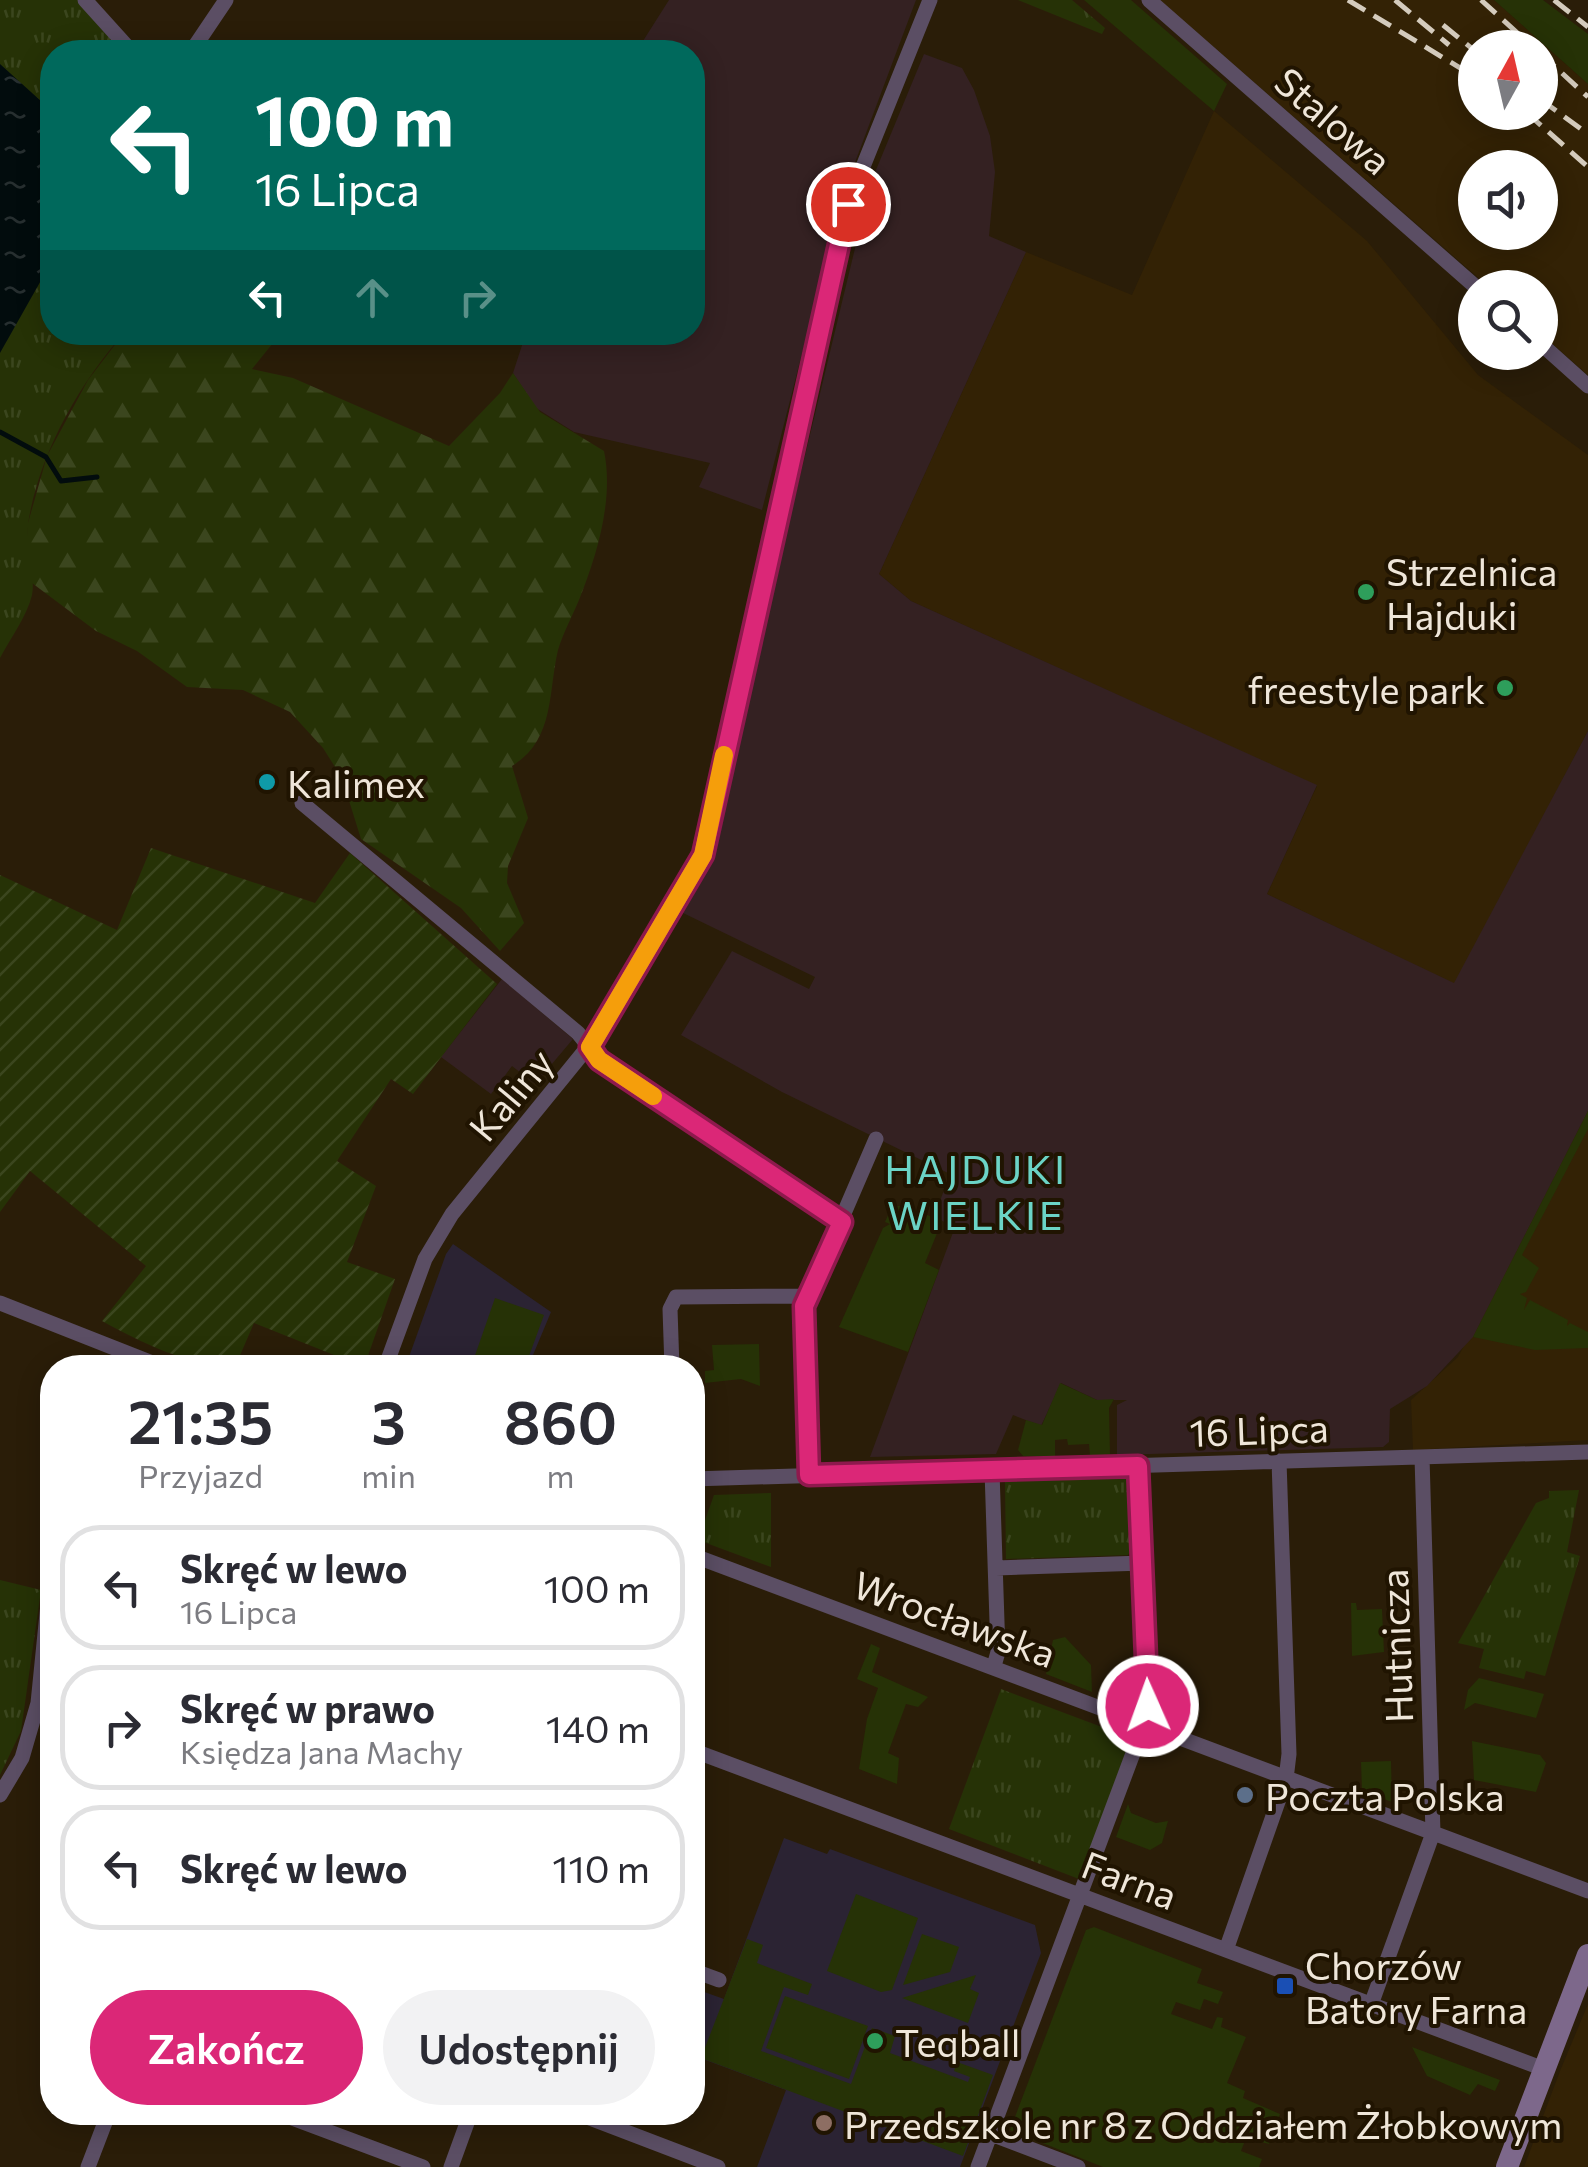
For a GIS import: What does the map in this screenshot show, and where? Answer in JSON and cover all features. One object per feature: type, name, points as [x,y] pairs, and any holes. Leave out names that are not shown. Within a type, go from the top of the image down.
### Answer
[{"type":"street","points":[[85,0],[121,40]]},
{"type":"street","points":[[199,40],[226,0]]},
{"type":"street","name":"Kaliny","points":[[391,1355],[425,1259],[452,1214],[590,1047],[703,855],[848,204],[930,0]]},
{"type":"street","name":"Stalowa","points":[[1149,0],[1458,272]]},
{"type":"street","points":[[1558,359],[1588,386]]},
{"type":"street","points":[[302,803],[590,1047],[599,1060],[842,1222]]},
{"type":"street","points":[[809,1475],[806,1296],[876,1140]]},
{"type":"street","points":[[672,1355],[674,1300],[806,1296]]},
{"type":"street","points":[[0,1302],[113,1355]]},
{"type":"street","name":"16 Lipca","points":[[705,1482],[809,1475],[1588,1452]]},
{"type":"street","name":"Hutnicza","points":[[1372,2002],[1433,1833],[1422,1456]]},
{"type":"street","points":[[1226,1950],[1286,1778],[1289,1754],[1279,1460]]},
{"type":"street","points":[[978,2167],[1144,1724],[1148,1706],[1138,1466]]},
{"type":"street","points":[[992,1471],[998,1652],[994,1666]]},
{"type":"street","name":"Wrocławska","points":[[705,1559],[1588,1891]]},
{"type":"street","points":[[996,1568],[1142,1563]]},
{"type":"street","points":[[0,1796],[22,1758],[40,1684]]},
{"type":"street","name":"Farna","points":[[705,1755],[1544,2069]]},
{"type":"street","points":[[1506,2167],[1588,1955]]},
{"type":"street","points":[[705,1975],[719,1980]]},
{"type":"street","points":[[88,2167],[104,2125]]},
{"type":"street","points":[[311,2125],[423,2167]]},
{"type":"street","points":[[451,2167],[466,2125]]},
{"type":"street","points":[[608,2125],[718,2167]]},
{"type":"street","points":[[991,2134],[1078,2167]]},
{"type":"shaded area","points":[[669,0],[916,0],[842,197],[762,510],[699,487],[710,463],[574,432],[536,408],[513,373],[522,345],[705,345],[705,40],[644,40]]},
{"type":"shaded area","points":[[1160,0],[1494,0],[1528,30],[1458,30],[1458,130],[1558,130],[1558,57],[1588,84],[1588,375],[1558,349],[1558,270],[1470,270]]},
{"type":"shaded area","points":[[924,54],[962,68],[974,90],[990,136],[995,172],[989,236],[1026,252],[879,574],[911,601],[1317,785],[1267,894],[1454,983],[1588,731],[1588,1111],[1473,1337],[1427,1386],[1390,1409],[1389,1442],[1383,1447],[1117,1455],[1117,1405],[1127,1400],[1097,1400],[1061,1383],[1041,1426],[1013,1415],[996,1454],[870,1457],[955,1227],[934,1217],[950,1174],[782,1092],[681,1035],[732,951],[809,989],[815,977],[679,911],[707,862],[871,182]]},
{"type":"shaded area","points":[[1214,111],[1367,241],[1458,351],[1458,370],[1474,370],[1588,455],[1588,731],[1455,984],[1267,894],[1317,786],[911,601],[879,574],[1026,252],[1132,295]]},
{"type":"shaded area","points":[[502,979],[573,1039],[535,1084],[512,1066],[491,1094],[441,1057]]},
{"type":"shaded area","points":[[1588,1111],[1588,1440],[1413,1450],[1411,1400],[1458,1357]]},
{"type":"shaded area","points":[[453,1244],[551,1312],[533,1355],[410,1355]]},
{"type":"shaded area","points":[[784,1838],[827,1854],[830,1849],[1035,1925],[1041,1953],[960,2167],[757,2167],[786,2090],[705,2060],[705,1992],[724,1999]]},
{"type":"shaded area","points":[[1588,2004],[1588,2167],[1524,2167],[1560,2071]]},
{"type":"green space","points":[[0,0],[78,0],[112,40],[40,40],[40,345],[114,345],[77,396],[52,443],[29,518],[32,595],[0,658]]},
{"type":"green space","points":[[1018,0],[1072,0],[1105,28],[1102,34]]},
{"type":"green space","points":[[1084,0],[1131,0],[1227,84],[1214,111]]},
{"type":"green space","points":[[1494,0],[1543,0],[1588,34],[1588,84],[1558,57],[1558,30],[1528,30]]},
{"type":"green space","points":[[115,345],[271,345],[252,369],[293,378],[449,446],[500,393],[513,373],[540,412],[604,451],[607,488],[597,546],[558,650],[543,729],[526,755],[512,766],[528,818],[508,866],[507,883],[524,923],[500,951],[461,908],[361,839],[342,778],[323,748],[290,712],[243,690],[187,687],[137,651],[96,631],[32,583],[26,555],[28,523],[47,456],[88,380]]},
{"type":"green space","points":[[151,848],[315,903],[350,853],[497,984],[413,1094],[391,1079],[337,1161],[376,1186],[347,1262],[395,1279],[368,1355],[334,1355],[254,1323],[240,1355],[176,1355],[149,1345],[102,1321],[146,1266],[30,1171],[0,1212],[0,875],[117,930]]},
{"type":"green space","points":[[1588,1111],[1588,1129],[1522,1255],[1539,1268],[1526,1292],[1520,1294],[1527,1298],[1524,1310],[1530,1300],[1568,1320],[1567,1326],[1570,1323],[1588,1332],[1588,1348],[1535,1350],[1473,1337]]},
{"type":"green space","points":[[892,1206],[905,1206],[942,1221],[925,1263],[939,1270],[908,1352],[839,1327],[883,1228],[890,1224],[885,1222]]},
{"type":"green space","points":[[495,1298],[544,1315],[529,1355],[475,1355]]},
{"type":"green space","points":[[759,1344],[760,1386],[741,1379],[705,1383],[705,1371],[714,1370],[712,1345]]},
{"type":"green space","points":[[1060,1383],[1097,1400],[1114,1399],[1109,1408],[1110,1455],[1090,1456],[1089,1444],[1068,1445],[1067,1439],[1055,1440],[1055,1457],[1023,1456],[1018,1450],[1026,1420],[1042,1425]]},
{"type":"green space","points":[[1125,1477],[1129,1485],[1132,1548],[1128,1555],[1006,1559],[1005,1481]]},
{"type":"green space","points":[[1579,1490],[1567,1552],[1580,1556],[1545,1676],[1526,1671],[1524,1679],[1479,1668],[1484,1649],[1458,1643],[1536,1503],[1549,1498],[1549,1491]]},
{"type":"green space","points":[[771,1493],[771,1567],[705,1543],[705,1520],[714,1495]]},
{"type":"green space","points":[[0,1580],[40,1590],[40,1597],[21,1731],[0,1775]]},
{"type":"green space","points":[[1351,1603],[1356,1603],[1357,1610],[1382,1609],[1384,1652],[1352,1656]]},
{"type":"green space","points":[[1065,1637],[1091,1665],[1092,1692],[1046,1674],[1053,1640]]},
{"type":"green space","points":[[871,1644],[880,1648],[872,1672],[928,1697],[918,1707],[906,1704],[888,1753],[899,1758],[897,1784],[859,1769],[867,1719],[878,1688],[857,1679]]},
{"type":"green space","points":[[1479,1678],[1544,1694],[1536,1718],[1475,1703],[1464,1710],[1468,1690]]},
{"type":"green space","points":[[1001,1689],[1131,1738],[1079,1879],[949,1829]]},
{"type":"green space","points":[[1472,1741],[1540,1755],[1546,1763],[1536,1792],[1474,1780]]},
{"type":"green space","points":[[1391,1761],[1392,1802],[1362,1791],[1361,1762]]},
{"type":"green space","points":[[1128,1804],[1131,1813],[1156,1823],[1168,1821],[1162,1843],[1150,1850],[1116,1837]]},
{"type":"green space","points":[[856,1894],[918,1918],[892,1990],[881,1992],[827,1971]]},
{"type":"green space","points":[[1094,1927],[1202,1969],[1197,1983],[1223,1992],[1218,2004],[1204,1999],[1200,2010],[1176,2002],[1171,2014],[1212,2029],[1217,2017],[1223,2018],[1221,2027],[1246,2037],[1227,2083],[1245,2091],[1243,2098],[1280,2114],[1269,2144],[1246,2138],[1241,2151],[1262,2159],[1259,2167],[1103,2167],[1010,2130],[1086,1930]]},
{"type":"green space","points":[[922,1934],[959,1947],[950,1972],[903,1985]]},
{"type":"green space","points":[[747,1939],[763,1945],[757,1963],[812,1984],[808,1995],[784,1987],[761,2051],[851,2084],[872,2028],[895,2036],[890,2053],[968,2082],[970,2077],[954,2071],[957,2062],[993,2075],[963,2156],[705,2059],[705,2048]]},
{"type":"green space","points":[[976,1975],[970,1989],[979,1993],[968,2023],[902,1998]]},
{"type":"green space","points":[[785,1996],[868,2026],[849,2079],[766,2048]]},
{"type":"green space","points":[[1412,2047],[1500,2080],[1495,2091],[1478,2084],[1470,2095],[1427,2076]]},
{"type":"water","points":[[0,64],[40,100],[40,282],[0,353]]},
{"type":"waterway","points":[[0,432],[46,457],[61,481],[97,477]]},
{"type":"railway","points":[[1348,0],[1458,67]]},
{"type":"railway","points":[[1395,0],[1449,45]]},
{"type":"railway","points":[[1481,0],[1514,30]]},
{"type":"railway","points":[[1554,0],[1588,27]]},
{"type":"railway","points":[[1443,25],[1458,37]]},
{"type":"railway","points":[[1558,70],[1588,97]]},
{"type":"railway","points":[[1558,112],[1588,134]]},
{"type":"railway","points":[[1546,130],[1588,167]]},
{"type":"slow traffic","points":[[653,1096],[599,1060],[590,1047],[703,855],[724,755]]},
{"type":"place","name":"Strzelnica Hajduki","points":[[1366,592]]},
{"type":"place","name":"freestyle park","points":[[1505,688]]},
{"type":"place","name":"Kalimex","points":[[267,782]]},
{"type":"place","name":"Poczta Polska","points":[[1245,1795]]},
{"type":"place","name":"Chorzów Batory Farna","points":[[1285,1986]]},
{"type":"place","name":"Teqball","points":[[875,2041]]},
{"type":"place","name":"Przedszkole nr 8 z Oddziałem Żłobkowym","points":[[824,2123]]},
{"type":"district","name":"HAJDUKI WIELKIE","points":[[976,1190]]},
{"type":"route","points":[[848,204],[703,855],[590,1047],[599,1060],[842,1222],[804,1306],[809,1475],[1138,1466],[1148,1706]]}]
